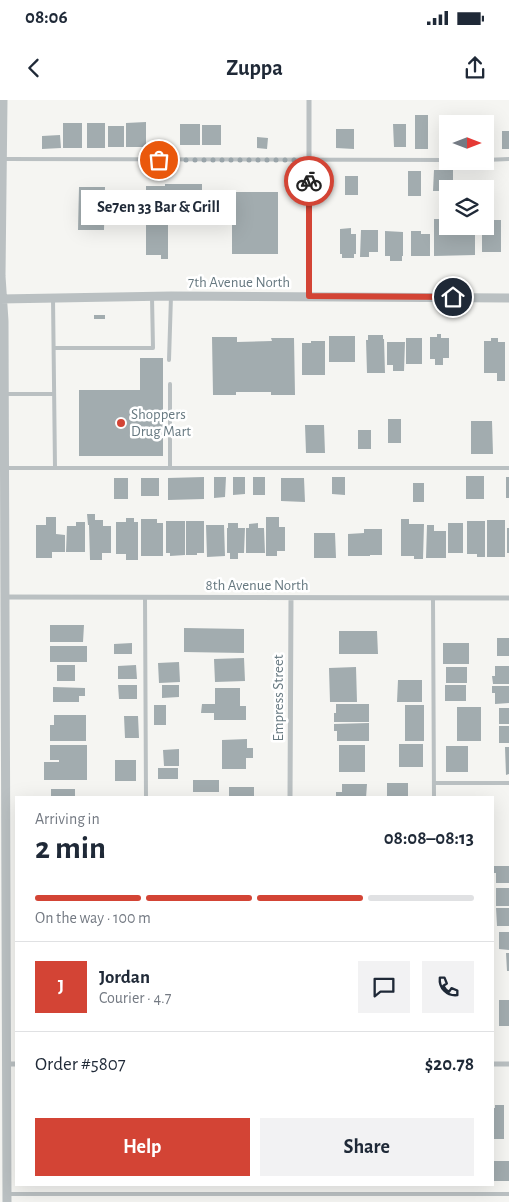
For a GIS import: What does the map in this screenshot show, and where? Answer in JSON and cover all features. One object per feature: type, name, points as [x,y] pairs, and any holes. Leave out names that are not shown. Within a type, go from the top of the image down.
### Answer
[{"type":"street","points":[[3,100],[1,299],[4,394],[7,1198]]},
{"type":"street","points":[[309,100],[309,296]]},
{"type":"street","name":"7th Avenue North","points":[[1,299],[152,296],[509,298]]},
{"type":"street","name":"8th Avenue North","points":[[4,597],[509,598]]},
{"type":"street","name":"Empress Street","points":[[290,796],[291,598]]},
{"type":"street","points":[[6,1064],[15,1064]]},
{"type":"street","points":[[494,1064],[509,1064]]},
{"type":"lane","points":[[3,159],[439,160]]},
{"type":"lane","points":[[494,160],[509,160]]},
{"type":"lane","points":[[54,348],[153,348],[152,296]]},
{"type":"lane","points":[[169,360],[171,296]]},
{"type":"lane","points":[[53,298],[55,468]]},
{"type":"lane","points":[[170,384],[170,468]]},
{"type":"lane","points":[[4,394],[54,394]]},
{"type":"lane","points":[[4,468],[509,468]]},
{"type":"lane","points":[[145,598],[146,796]]},
{"type":"lane","points":[[433,599],[434,796]]},
{"type":"lane","points":[[434,783],[509,783]]},
{"type":"lane","points":[[7,1198],[509,1194]]},
{"type":"building","points":[[415,115],[428,115],[428,149],[415,149]]},
{"type":"building","points":[[146,122],[146,147],[126,147],[126,123]]},
{"type":"building","points":[[63,123],[82,123],[82,148],[63,148]]},
{"type":"building","points":[[87,123],[105,123],[105,148],[87,148]]},
{"type":"building","points":[[180,124],[200,124],[200,145],[180,145]]},
{"type":"building","points":[[393,124],[406,124],[406,147],[394,147]]},
{"type":"building","points":[[202,125],[221,125],[221,145],[202,145]]},
{"type":"building","points":[[108,126],[124,126],[124,147],[108,147]]},
{"type":"building","points":[[336,129],[354,129],[354,149],[336,148]]},
{"type":"building","points":[[502,131],[509,131],[509,149],[502,149]]},
{"type":"building","points":[[60,135],[61,148],[42,149],[42,136]]},
{"type":"building","points":[[257,137],[268,138],[267,149],[257,148]]},
{"type":"building","points":[[434,170],[453,170],[453,180],[439,180],[439,191],[433,191]]},
{"type":"building","points":[[408,171],[421,171],[421,196],[408,196]]},
{"type":"building","points":[[345,176],[358,176],[358,195],[345,195]]},
{"type":"building","points":[[165,184],[202,184],[202,209],[168,209],[168,259],[161,259],[161,255],[146,255],[146,186],[165,186]]},
{"type":"building","points":[[79,187],[105,187],[104,230],[78,230]]},
{"type":"building","points":[[232,192],[278,192],[278,254],[232,254]]},
{"type":"building","points":[[434,219],[439,219],[439,235],[475,235],[475,255],[434,256]]},
{"type":"building","points":[[494,220],[501,220],[501,252],[482,252],[482,235],[494,235]]},
{"type":"building","points":[[351,228],[351,234],[356,234],[356,254],[354,254],[354,258],[342,258],[342,254],[340,254],[340,229]]},
{"type":"building","points":[[361,230],[378,230],[378,252],[369,252],[369,257],[360,257]]},
{"type":"building","points":[[385,231],[403,232],[402,261],[390,261],[390,256],[385,256]]},
{"type":"building","points":[[411,231],[421,231],[421,234],[430,234],[430,256],[411,256]]},
{"type":"building","points":[[94,315],[105,315],[105,319],[94,319]]},
{"type":"building","points":[[437,334],[441,334],[441,338],[449,338],[449,358],[443,358],[443,365],[435,365],[435,359],[430,359],[430,337],[437,337]]},
{"type":"building","points":[[368,335],[383,335],[385,373],[367,373],[366,340],[368,340]]},
{"type":"building","points":[[329,336],[355,336],[355,362],[329,362]]},
{"type":"building","points":[[212,337],[237,337],[237,342],[272,341],[271,338],[294,338],[295,395],[271,395],[271,392],[236,392],[236,395],[213,395]]},
{"type":"building","points":[[406,338],[422,338],[422,364],[406,364]]},
{"type":"building","points":[[491,338],[498,338],[498,342],[505,342],[505,381],[497,381],[497,373],[484,373],[484,341],[491,341]]},
{"type":"building","points":[[311,341],[325,341],[325,375],[302,375],[302,343],[311,343]]},
{"type":"building","points":[[387,342],[405,342],[404,371],[393,371],[393,365],[387,365]]},
{"type":"building","name":"Shoppers Drug Mart","points":[[140,358],[163,358],[163,456],[79,456],[79,390],[140,390]]},
{"type":"building","points":[[388,419],[401,419],[401,443],[388,443]]},
{"type":"building","points":[[471,421],[492,421],[493,454],[471,454]]},
{"type":"building","points":[[305,425],[324,425],[325,453],[306,453]]},
{"type":"building","points":[[358,430],[371,430],[371,449],[358,449]]},
{"type":"building","points":[[466,476],[484,476],[484,499],[466,499]]},
{"type":"building","points":[[204,477],[204,499],[168,500],[168,478]]},
{"type":"building","points":[[214,477],[226,477],[225,497],[214,498]]},
{"type":"building","points":[[233,477],[245,477],[245,494],[233,495]]},
{"type":"building","points":[[253,477],[265,477],[265,495],[253,495]]},
{"type":"building","points":[[332,477],[345,477],[345,495],[332,494]]},
{"type":"building","points":[[506,477],[509,477],[509,498],[506,498]]},
{"type":"building","points":[[114,478],[128,478],[128,499],[114,499]]},
{"type":"building","points":[[141,478],[159,478],[159,496],[141,496]]},
{"type":"building","points":[[281,478],[304,478],[305,502],[281,501]]},
{"type":"building","points":[[413,483],[424,483],[424,502],[413,502]]},
{"type":"building","points":[[87,514],[95,514],[95,520],[103,520],[103,526],[111,526],[111,553],[102,553],[102,560],[90,560]]},
{"type":"building","points":[[46,517],[56,517],[56,534],[65,535],[65,552],[52,552],[52,558],[36,558],[36,525],[46,525]]},
{"type":"building","points":[[266,517],[279,517],[279,527],[285,527],[285,551],[277,551],[277,556],[266,556]]},
{"type":"building","points":[[126,518],[134,518],[134,522],[138,522],[138,560],[126,560],[126,554],[116,554],[116,522],[126,522]]},
{"type":"building","points":[[141,519],[157,519],[157,523],[163,523],[163,556],[141,556]]},
{"type":"building","points":[[401,519],[409,519],[409,524],[424,524],[423,559],[414,559],[414,556],[401,556]]},
{"type":"building","points":[[487,520],[505,520],[505,557],[487,557]]},
{"type":"building","points":[[166,521],[185,521],[185,555],[170,556],[170,553],[166,553]]},
{"type":"building","points":[[186,521],[204,521],[204,553],[186,555]]},
{"type":"building","points":[[467,521],[485,521],[485,557],[477,557],[477,554],[467,554]]},
{"type":"building","points":[[76,522],[85,522],[85,552],[66,552],[67,526],[76,526]]},
{"type":"building","points":[[228,523],[238,523],[238,528],[245,528],[244,553],[238,553],[238,559],[230,559],[230,553],[227,553]]},
{"type":"building","points":[[258,523],[258,528],[264,528],[265,553],[246,553],[246,528],[249,528],[249,524]]},
{"type":"building","points":[[448,523],[463,523],[463,553],[448,553]]},
{"type":"building","points":[[206,525],[224,525],[225,556],[207,557]]},
{"type":"building","points":[[427,525],[434,525],[434,531],[446,531],[446,558],[426,558]]},
{"type":"building","points":[[507,528],[509,528],[509,553],[507,553]]},
{"type":"building","points":[[364,529],[382,529],[382,555],[348,556],[348,534],[364,533]]},
{"type":"building","points":[[314,533],[335,533],[336,558],[314,558]]},
{"type":"building","points":[[50,625],[84,625],[83,642],[50,642]]},
{"type":"building","points":[[184,628],[244,629],[244,653],[184,652]]},
{"type":"building","points":[[339,631],[377,631],[378,654],[339,654]]},
{"type":"building","points":[[497,638],[509,638],[509,656],[497,656]]},
{"type":"building","points":[[132,643],[132,654],[114,654],[114,644]]},
{"type":"building","points":[[443,643],[469,643],[469,664],[443,664]]},
{"type":"building","points":[[50,646],[87,646],[87,662],[50,662]]},
{"type":"building","points":[[244,658],[245,681],[215,682],[214,659]]},
{"type":"building","points":[[179,662],[180,682],[159,683],[158,663]]},
{"type":"building","points":[[57,665],[75,665],[75,681],[57,681]]},
{"type":"building","points":[[136,665],[137,679],[118,679],[118,666]]},
{"type":"building","points":[[495,666],[509,666],[509,684],[493,684],[492,676],[495,676]]},
{"type":"building","points":[[356,667],[357,702],[330,702],[329,668]]},
{"type":"building","points":[[446,667],[467,667],[467,683],[446,683]]},
{"type":"building","points":[[398,680],[422,680],[422,702],[397,702]]},
{"type":"building","points":[[118,685],[137,685],[137,699],[119,699]]},
{"type":"building","points":[[162,685],[179,685],[179,697],[162,698]]},
{"type":"building","points":[[445,685],[466,685],[466,701],[445,701]]},
{"type":"building","points":[[492,686],[509,686],[509,703],[495,704],[495,693],[492,693]]},
{"type":"building","points":[[53,687],[85,688],[85,696],[79,696],[79,702],[53,702]]},
{"type":"building","points":[[215,688],[240,688],[240,706],[246,706],[246,720],[214,720],[214,713],[201,713],[202,704],[215,704]]},
{"type":"building","points":[[336,704],[369,704],[369,722],[334,722]]},
{"type":"building","points":[[154,705],[166,705],[166,725],[154,725]]},
{"type":"building","points":[[405,705],[424,705],[424,741],[405,741]]},
{"type":"building","points":[[457,707],[481,707],[481,741],[457,741]]},
{"type":"building","points":[[499,708],[509,708],[509,724],[499,724]]},
{"type":"building","points":[[54,715],[86,715],[86,741],[50,741],[50,725],[54,725]]},
{"type":"building","points":[[124,716],[138,716],[139,738],[125,738]]},
{"type":"building","points":[[369,723],[369,741],[337,741],[337,731],[334,731],[334,724]]},
{"type":"building","points":[[499,726],[509,726],[509,743],[499,743]]},
{"type":"building","points":[[247,739],[247,748],[253,748],[253,758],[246,758],[246,769],[222,769],[222,740]]},
{"type":"building","points":[[399,744],[423,744],[423,767],[399,767]]},
{"type":"building","points":[[50,745],[87,745],[87,780],[44,780],[44,762],[59,762],[59,760],[50,760]]},
{"type":"building","points":[[339,745],[365,745],[365,772],[339,772]]},
{"type":"building","points":[[446,746],[468,746],[468,772],[446,772]]},
{"type":"building","points":[[505,747],[509,747],[509,774],[506,775]]},
{"type":"building","points":[[179,749],[179,766],[164,766],[163,750]]},
{"type":"building","points":[[115,760],[136,760],[136,781],[115,781]]},
{"type":"building","points":[[158,768],[178,768],[178,779],[158,779]]},
{"type":"building","points":[[193,780],[219,780],[219,792],[193,792]]},
{"type":"building","points":[[387,783],[408,783],[408,796],[387,796]]},
{"type":"building","points":[[342,784],[367,784],[366,796],[336,796],[336,792],[342,792]]},
{"type":"building","points":[[229,787],[254,787],[254,796],[229,796]]},
{"type":"building","points":[[51,789],[75,789],[75,796],[51,796]]},
{"type":"building","points":[[494,866],[509,866],[509,883],[496,883],[496,873],[494,873]]},
{"type":"building","points":[[496,888],[509,888],[509,906],[496,906]]},
{"type":"building","points":[[496,908],[509,908],[509,926],[497,926]]},
{"type":"building","points":[[499,932],[509,932],[509,950],[499,949]]},
{"type":"building","points":[[506,953],[509,953],[509,971],[507,971]]},
{"type":"building","points":[[499,1000],[509,1000],[509,1026],[499,1026]]},
{"type":"building","points":[[495,1105],[504,1105],[504,1139],[494,1139]]},
{"type":"building","points":[[494,1161],[509,1161],[509,1181],[494,1181]]},
{"type":"way so far","points":[[159,160],[309,160],[309,181]]},
{"type":"place","name":"Se7en 33 Bar & Grill","points":[[159,160]]},
{"type":"place","name":"Shoppers Drug Mart","points":[[121,423]]},
{"type":"route","points":[[309,181],[309,296],[453,297]]}]
